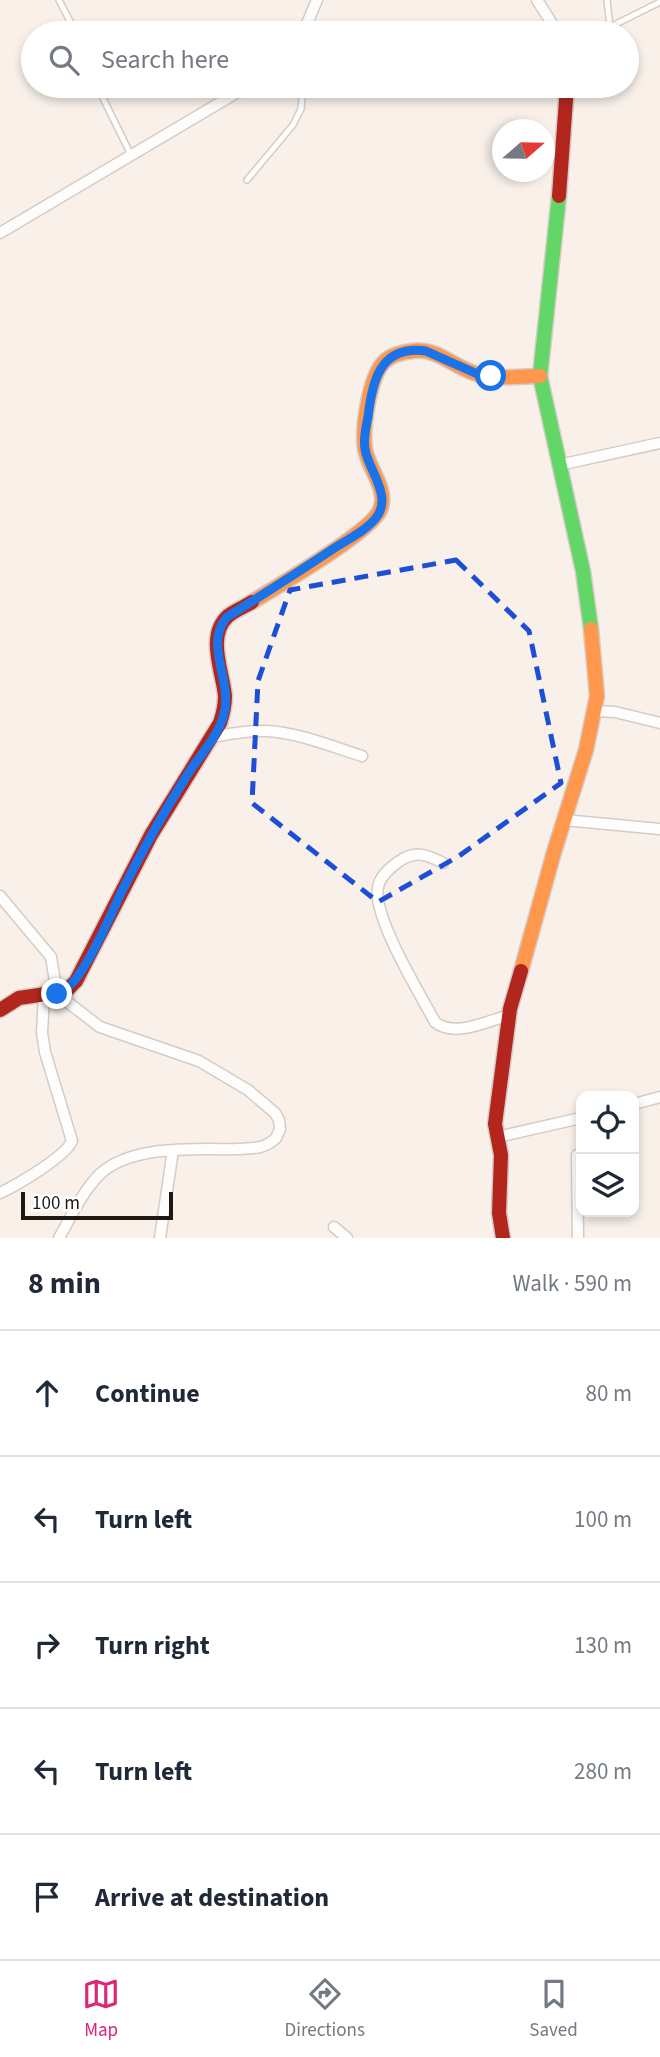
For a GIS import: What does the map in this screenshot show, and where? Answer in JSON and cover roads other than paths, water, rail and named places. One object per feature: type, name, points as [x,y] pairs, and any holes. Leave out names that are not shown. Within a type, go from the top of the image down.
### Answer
[{"type":"street","points":[[309,21],[317,0]]},
{"type":"street","points":[[537,0],[550,21]]},
{"type":"street","points":[[0,233],[227,98]]},
{"type":"street","points":[[503,1238],[499,1213],[501,1155],[496,1116],[509,1015],[586,750],[595,711],[597,685],[583,571],[540,376],[559,200],[566,98]]},
{"type":"street","points":[[0,1010],[11,999],[25,994],[66,992],[95,946],[145,843],[224,715],[226,704],[217,642],[220,624],[349,539],[380,513],[380,488],[367,458],[364,443],[374,382],[382,365],[396,355],[418,350],[483,375],[540,376]]},
{"type":"street","points":[[559,465],[660,443]]},
{"type":"street","points":[[595,711],[615,712],[660,723]]},
{"type":"street","points":[[212,737],[247,732],[275,732],[295,735],[362,756]]},
{"type":"street","points":[[564,820],[660,829]]},
{"type":"street","points":[[443,863],[425,854],[413,854],[383,875],[377,892],[388,933],[440,1027],[457,1029],[509,1015]]},
{"type":"street","points":[[0,896],[51,957],[51,994],[42,1024],[45,1052],[72,1141],[67,1150],[58,1157],[0,1193]]},
{"type":"street","points":[[51,994],[100,1027],[190,1057],[208,1066],[248,1090],[275,1113],[280,1129],[276,1139],[260,1148],[173,1150],[126,1159],[106,1169],[92,1182],[59,1238]]},
{"type":"street","points":[[639,1103],[660,1097]]},
{"type":"street","points":[[497,1137],[576,1119]]},
{"type":"street","points":[[160,1238],[173,1150]]},
{"type":"street","points":[[578,1217],[578,1238]]},
{"type":"street","points":[[334,1227],[347,1238]]},
{"type":"lane","points":[[59,0],[70,21]]},
{"type":"lane","points":[[607,0],[609,21]]},
{"type":"lane","points":[[622,21],[660,2]]},
{"type":"lane","points":[[103,98],[131,155]]},
{"type":"lane","points":[[247,180],[279,144],[299,115],[303,98]]}]
